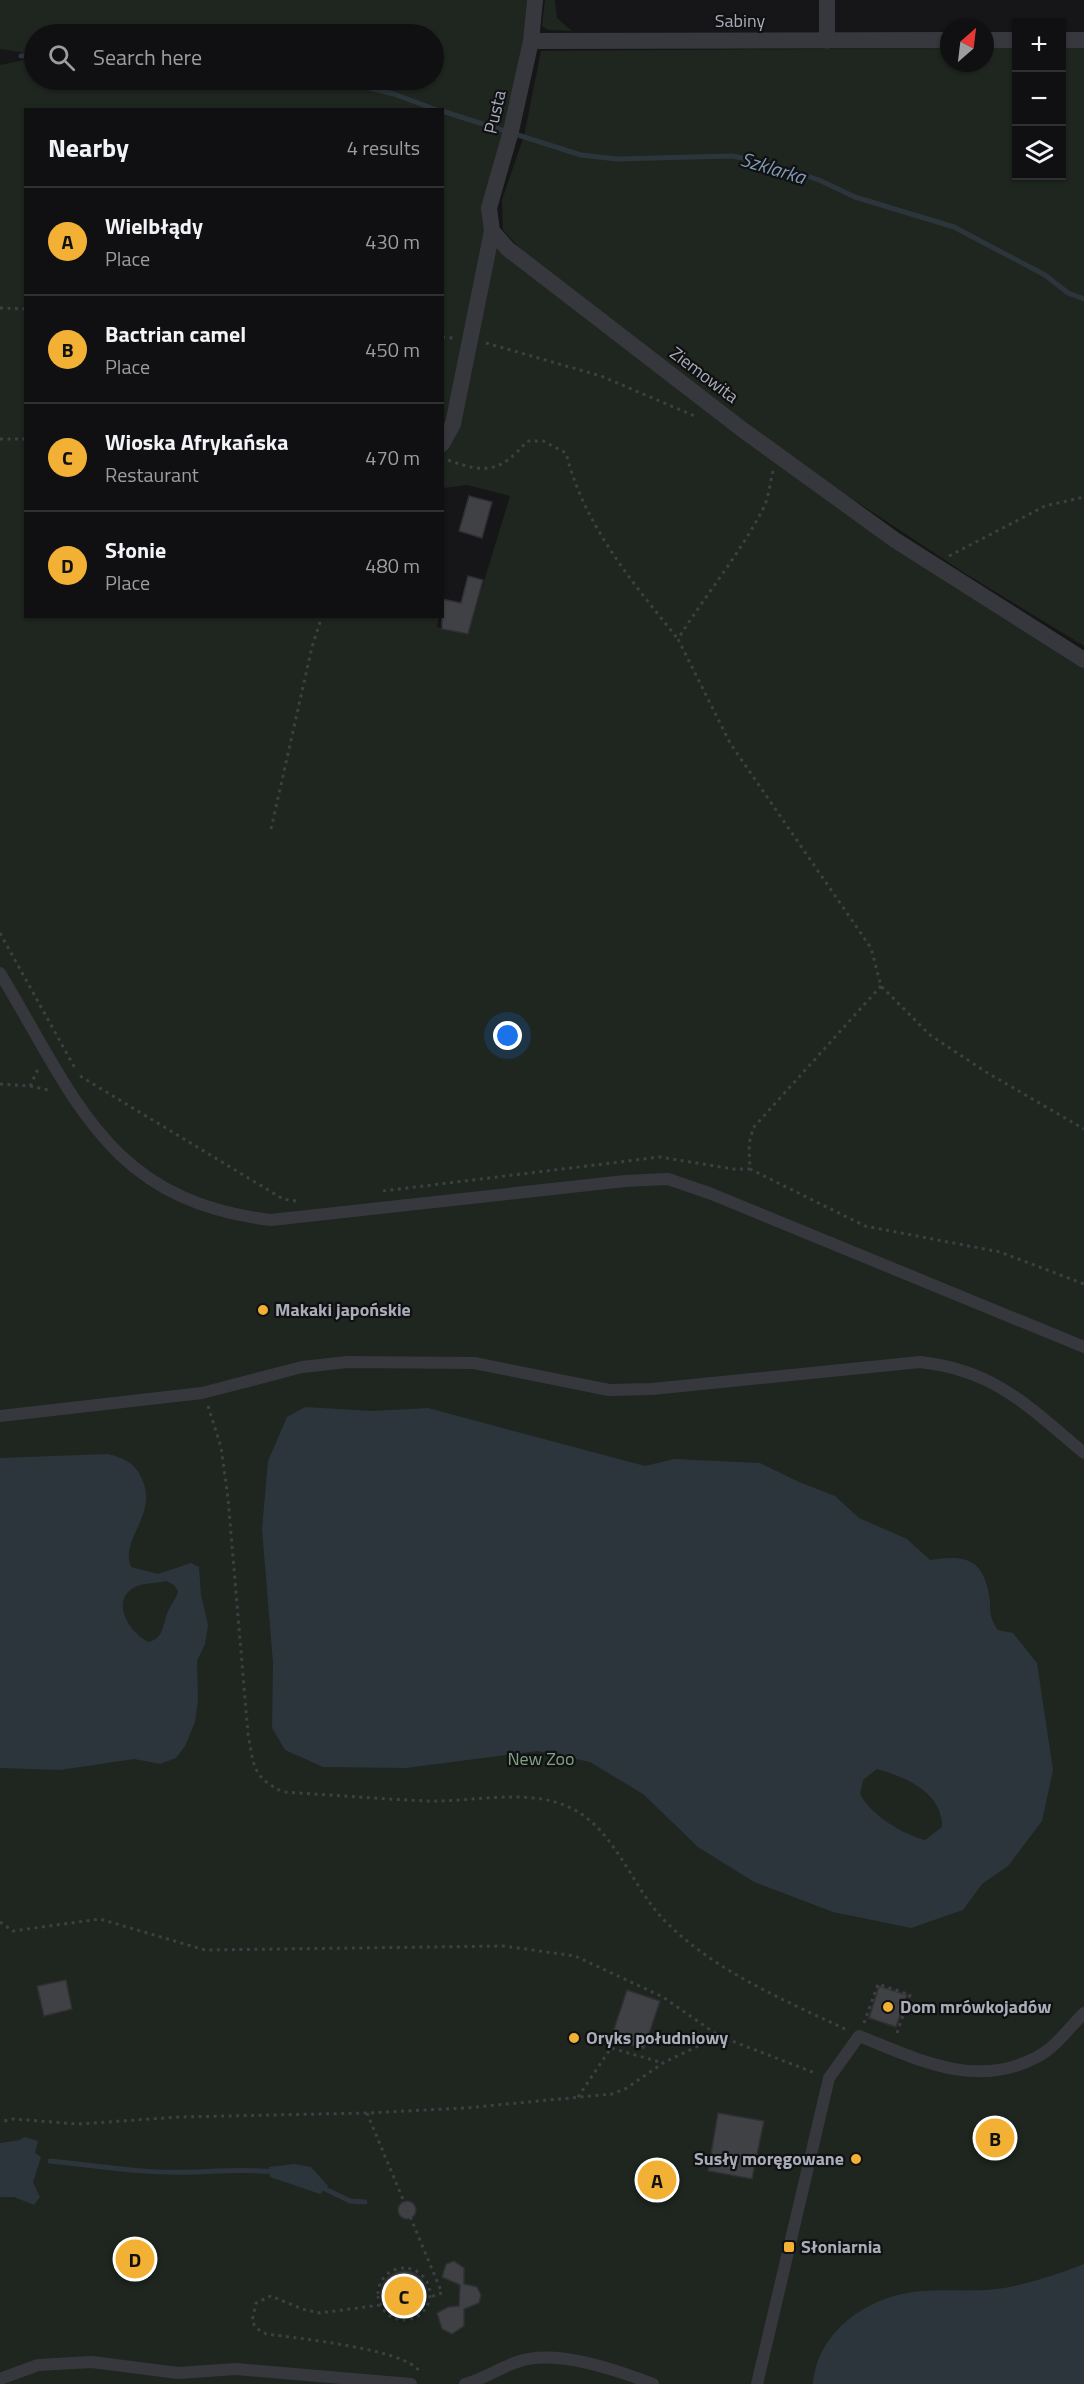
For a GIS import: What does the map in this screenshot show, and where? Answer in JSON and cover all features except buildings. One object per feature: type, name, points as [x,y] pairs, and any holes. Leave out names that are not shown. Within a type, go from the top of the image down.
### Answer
[{"type":"street","name":"Pusta","points":[[492,231],[489,208],[511,131],[531,41],[535,0]]},
{"type":"street","points":[[826,0],[827,41]]},
{"type":"street","name":"Sabiny","points":[[531,41],[940,40]]},
{"type":"street","points":[[994,40],[1012,40]]},
{"type":"street","points":[[1066,40],[1084,40]]},
{"type":"street","points":[[444,440],[453,424],[492,231]]},
{"type":"street","name":"Ziemowita","points":[[492,231],[508,249],[777,455],[895,540],[1084,660]]},
{"type":"street","points":[[0,974],[100,1135],[131,1167],[164,1189],[199,1206],[234,1216],[271,1220],[625,1181],[668,1179],[710,1193],[1084,1347]]},
{"type":"street","points":[[0,1416],[202,1393],[302,1367],[347,1362],[474,1363],[609,1390],[652,1389],[920,1362],[951,1365],[980,1375],[1016,1396],[1084,1453]]},
{"type":"street","points":[[757,2384],[830,2078],[859,2036],[953,2069],[982,2073],[1009,2068],[1038,2057],[1084,2013]]},
{"type":"street","points":[[465,2384],[518,2361],[542,2358],[619,2371],[653,2384]]},
{"type":"street","points":[[0,2379],[38,2366],[92,2362],[178,2373],[236,2369],[411,2384]]},
{"type":"path","points":[[0,308],[24,309]]},
{"type":"path","points":[[444,337],[469,339],[532,354],[601,376],[700,419]]},
{"type":"path","points":[[0,439],[24,440]]},
{"type":"path","points":[[444,459],[468,467],[496,468],[511,459],[527,441],[543,441],[566,453],[573,483],[620,566],[678,639],[730,743],[871,948],[881,986],[930,1035],[986,1072],[1084,1129]]},
{"type":"path","points":[[678,639],[732,561],[765,505],[777,455]]},
{"type":"path","points":[[934,564],[1045,506],[1084,497]]},
{"type":"path","points":[[271,829],[312,647],[321,618]]},
{"type":"path","points":[[0,933],[83,1080],[283,1199],[298,1201]]},
{"type":"path","points":[[750,1169],[748,1144],[753,1128],[881,986]]},
{"type":"path","points":[[0,1084],[30,1086],[47,1051]]},
{"type":"path","points":[[380,1191],[660,1158],[733,1169],[750,1169],[865,1226],[1000,1252],[1084,1284]]},
{"type":"path","points":[[202,1393],[221,1447],[228,1498],[248,1734],[254,1767],[264,1783],[283,1792],[430,1801],[534,1798],[565,1805],[593,1823],[664,1919],[707,1955],[754,1984],[859,2036],[878,1984],[910,1995],[891,2049]]},
{"type":"path","points":[[0,1922],[14,1931],[100,1919],[205,1950],[504,1946],[575,1956],[663,1997],[719,2036],[830,2078]]},
{"type":"path","points":[[0,2122],[13,2119],[78,2124],[180,2117],[367,2113],[465,2108],[612,2094],[627,2088],[663,2063],[719,2036]]},
{"type":"path","points":[[578,2097],[611,2048],[663,2063]]},
{"type":"path","points":[[367,2113],[442,2293],[430,2297]]},
{"type":"path","points":[[399,2268],[415,2270],[427,2281],[430,2297],[422,2312],[408,2319],[392,2317],[380,2305],[378,2297],[380,2282],[392,2270],[399,2268]]},
{"type":"path","points":[[380,2305],[320,2313],[302,2309],[271,2296],[256,2303],[252,2321],[256,2328],[266,2334],[349,2346],[405,2360],[415,2364],[420,2372]]},
{"type":"green space","name":"New Zoo","points":[[0,0],[527,0],[522,53],[492,241],[1084,667],[1084,2384],[0,2384],[0,65],[24,60],[24,90],[444,90],[444,24],[24,24],[24,53],[0,49]]},
{"type":"green space","points":[[545,0],[555,0],[557,18],[572,31],[548,30],[542,26]]},
{"type":"green space","points":[[1066,47],[1084,47],[1084,646],[963,572],[789,457],[523,252],[503,230],[502,200],[524,136],[541,51],[940,48],[940,72],[994,72],[994,48],[1012,48],[1012,180],[1066,180]]},
{"type":"shaded area","points":[[305,1407],[373,1411],[428,1408],[645,1466],[674,1459],[760,1463],[835,1496],[859,1518],[907,1539],[930,1560],[950,1558],[967,1560],[980,1570],[985,1578],[991,1615],[998,1630],[1013,1633],[1037,1663],[1053,1770],[1042,1821],[1008,1866],[982,1884],[963,1910],[911,1928],[833,1912],[754,1882],[698,1847],[643,1794],[590,1762],[538,1751],[406,1768],[323,1767],[285,1750],[272,1728],[273,1663],[262,1529],[268,1461],[287,1417]],"holes":[[[877,1769],[911,1782],[930,1796],[941,1815],[942,1827],[925,1840],[907,1833],[879,1816],[860,1794],[863,1780]]]},
{"type":"shaded area","points":[[108,1454],[128,1461],[138,1472],[146,1490],[143,1514],[130,1546],[131,1567],[158,1574],[191,1563],[199,1567],[201,1595],[208,1625],[205,1644],[197,1661],[198,1700],[195,1722],[185,1746],[176,1758],[160,1764],[134,1759],[60,1770],[0,1768],[0,1458]],"holes":[[[166,1581],[174,1585],[178,1591],[168,1611],[162,1631],[149,1642],[129,1624],[123,1607],[124,1599],[128,1592],[140,1585]]]},
{"type":"shaded area","points":[[24,2137],[38,2141],[35,2153],[41,2157],[33,2182],[40,2197],[34,2205],[14,2197],[0,2197],[0,2143],[20,2140]]},
{"type":"shaded area","points":[[294,2164],[311,2167],[328,2186],[320,2194],[270,2177],[269,2167]]},
{"type":"shaded area","points":[[1084,2264],[1084,2384],[813,2384],[817,2364],[836,2331],[850,2318],[884,2299],[922,2291],[1005,2288]]},
{"type":"waterway","name":"Szklarka","points":[[378,90],[432,108]]},
{"type":"waterway","name":"Szklarka","points":[[444,112],[581,155],[617,159],[732,156],[768,163],[819,180],[855,197],[954,227],[1045,275],[1068,293],[1084,299]]},
{"type":"waterway","points":[[50,2161],[158,2172],[245,2170],[277,2172]]},
{"type":"waterway","points":[[319,2186],[350,2201],[365,2202]]},
{"type":"place","name":"Makaki japońskie","points":[[263,1310]]},
{"type":"place","name":"Dom mrówkojadów","points":[[888,2007]]},
{"type":"place","name":"Oryks południowy","points":[[574,2038]]},
{"type":"place","name":"Bactrian camel","points":[[995,2138]]},
{"type":"place","name":"Susły moręgowane","points":[[856,2159]]},
{"type":"place","name":"Wielbłądy","points":[[657,2180]]},
{"type":"place","name":"Słoniarnia","points":[[789,2247]]},
{"type":"place","name":"Słonie","points":[[135,2259]]},
{"type":"place","name":"Wioska Afrykańska","points":[[404,2296]]}]
